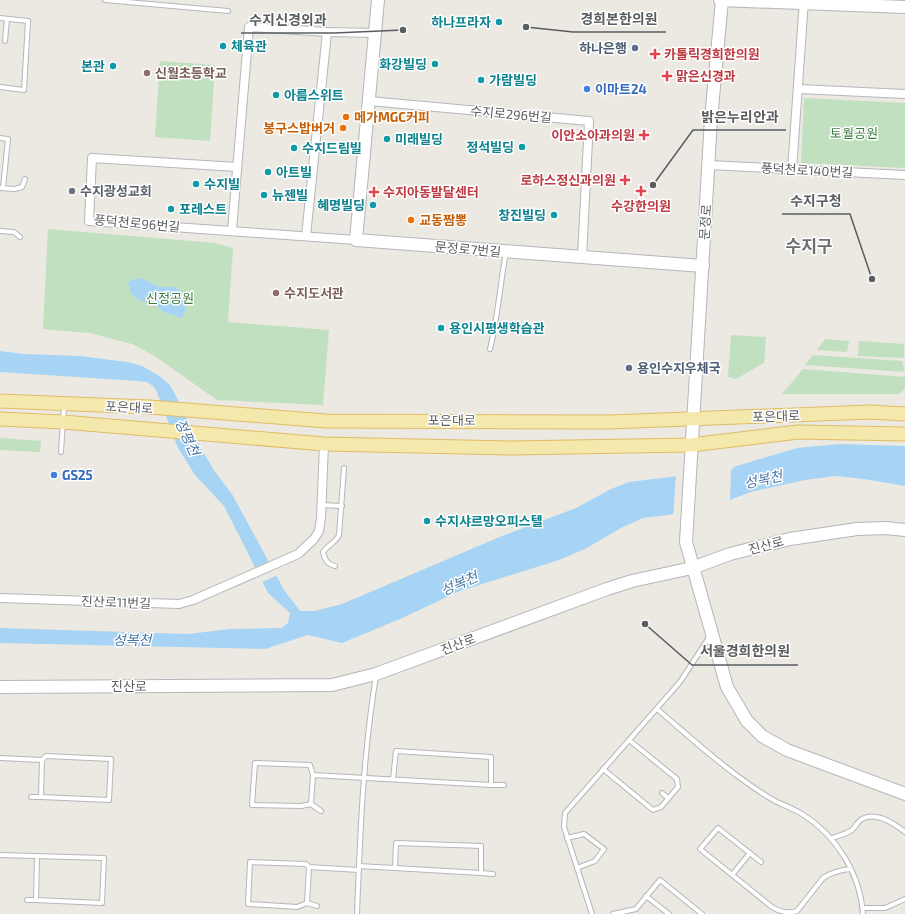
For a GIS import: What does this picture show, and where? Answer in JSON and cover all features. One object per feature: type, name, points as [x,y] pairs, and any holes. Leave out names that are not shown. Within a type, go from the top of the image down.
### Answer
[{"type":"main road","name":"포은대로","points":[[0,401],[149,407],[326,421],[609,422],[870,412],[905,414]]},
{"type":"main road","name":"포은대로","points":[[0,418],[324,444],[511,448],[691,445],[798,432],[905,434]]},
{"type":"street","points":[[356,240],[378,0]]},
{"type":"street","points":[[722,0],[804,1],[905,7]]},
{"type":"street","name":"문정로","points":[[722,0],[711,119],[686,542],[692,568],[732,699],[746,721],[762,736],[788,750],[905,794]]},
{"type":"street","points":[[792,170],[799,89],[804,1]]},
{"type":"street","points":[[232,230],[249,27],[327,32],[375,33]]},
{"type":"street","points":[[306,236],[327,32]]},
{"type":"street","points":[[799,89],[905,94]]},
{"type":"street","name":"수지로296번길","points":[[369,101],[589,121],[582,257]]},
{"type":"street","name":"풍덕천로96번길","points":[[232,230],[89,221],[92,158],[237,167]]},
{"type":"street","name":"풍덕천로140번길","points":[[709,165],[905,175]]},
{"type":"street","name":"문정로7번길","points":[[232,230],[703,266]]},
{"type":"street","points":[[321,505],[324,444]]},
{"type":"street","name":"진산로11번길","points":[[0,598],[179,604],[193,600],[298,554],[314,539],[319,531],[321,505]]},
{"type":"street","name":"진산로","points":[[0,687],[332,685],[376,674],[607,589],[632,581],[692,568],[730,554],[790,539],[868,528],[905,530]]},
{"type":"lane","points":[[105,0],[228,11]]},
{"type":"lane","points":[[0,18],[28,20],[24,90],[0,87]]},
{"type":"lane","points":[[5,41],[7,19]]},
{"type":"lane","points":[[0,138],[8,139],[2,188],[22,187],[25,179]]},
{"type":"lane","points":[[0,231],[14,232],[20,237]]},
{"type":"lane","points":[[490,349],[495,328],[506,252]]},
{"type":"lane","points":[[61,452],[65,404]]},
{"type":"lane","points":[[335,566],[329,564],[325,560],[323,552],[326,547],[337,539],[339,535],[344,468]]},
{"type":"lane","points":[[321,505],[342,506]]},
{"type":"lane","points":[[592,914],[564,827],[565,813],[680,682],[712,632]]},
{"type":"lane","points":[[357,914],[364,777],[369,719],[376,674]]},
{"type":"lane","points":[[657,709],[738,776],[768,796],[801,813],[832,838],[850,869],[860,893],[863,914]]},
{"type":"lane","points":[[603,768],[653,810],[661,807],[678,787],[677,779],[629,740]]},
{"type":"lane","points":[[393,779],[396,751],[491,757],[491,785]]},
{"type":"lane","points":[[0,758],[42,760],[46,756],[110,759],[109,800],[31,797]]},
{"type":"lane","points":[[41,797],[42,760]]},
{"type":"lane","points":[[311,804],[313,775],[310,765],[254,763],[252,804],[301,806],[311,804],[321,811]]},
{"type":"lane","points":[[313,775],[504,785]]},
{"type":"lane","points":[[662,793],[668,798]]},
{"type":"lane","points":[[832,838],[849,832],[862,819],[867,817],[885,820],[905,832]]},
{"type":"lane","points":[[761,862],[718,828],[700,850],[778,911],[792,913],[801,907],[823,878],[835,871],[850,869]]},
{"type":"lane","points":[[567,838],[584,834],[604,849],[595,861],[577,868]]},
{"type":"lane","points":[[395,868],[396,843],[481,846],[481,873]]},
{"type":"lane","points":[[732,875],[750,853]]},
{"type":"lane","points":[[0,855],[104,858],[102,903],[27,900]]},
{"type":"lane","points":[[36,900],[38,856]]},
{"type":"lane","points":[[317,906],[307,904],[297,907],[248,904],[250,862],[306,864],[309,867],[395,868],[493,874]]},
{"type":"lane","points":[[307,904],[309,867]]},
{"type":"lane","points":[[613,914],[636,909],[660,880],[702,914]]},
{"type":"lane","points":[[646,896],[669,914]]},
{"type":"lane","points":[[862,908],[885,908],[905,899]]},
{"type":"green space","points":[[160,61],[215,65],[210,141],[155,137]]},
{"type":"green space","name":"토월공원","points":[[804,98],[905,103],[905,168],[801,163]]},
{"type":"green space","name":"신정공원","points":[[48,229],[215,243],[233,248],[228,322],[329,330],[323,405],[217,400],[153,355],[132,344],[90,333],[43,329]]},
{"type":"green space","points":[[731,335],[766,337],[764,363],[736,379],[728,377]]},
{"type":"green space","points":[[825,339],[849,341],[847,352],[817,350]]},
{"type":"green space","points":[[859,341],[904,344],[904,358],[858,356]]},
{"type":"green space","points":[[813,355],[902,361],[905,372],[805,365]]},
{"type":"green space","points":[[803,369],[905,377],[905,389],[899,394],[782,394]]},
{"type":"green space","points":[[0,438],[41,441],[40,452],[0,450]]},
{"type":"water","points":[[142,278],[159,287],[173,287],[181,291],[186,308],[181,318],[162,311],[154,303],[138,300],[131,293],[128,283],[134,279]]},
{"type":"water","points":[[0,351],[24,354],[80,356],[127,362],[142,366],[158,375],[169,384],[202,450],[215,472],[232,494],[284,590],[300,611],[314,611],[342,604],[502,536],[576,508],[611,489],[629,482],[720,471],[797,448],[839,444],[905,446],[905,486],[835,476],[805,480],[751,492],[700,511],[643,518],[621,528],[585,549],[559,560],[460,591],[400,619],[342,643],[308,635],[265,649],[0,643],[0,628],[188,634],[230,629],[282,628],[288,623],[290,613],[268,593],[224,506],[195,475],[178,448],[157,392],[153,386],[147,382],[137,381],[0,372]]},
{"type":"pier","points":[[737,464],[731,470],[730,502],[700,513],[673,517],[676,474],[719,469]]},
{"type":"pier","points":[[270,561],[278,575],[260,583],[253,568]]},
{"type":"pier","points":[[130,630],[136,630],[136,649],[130,649]]},
{"type":"place","name":"하나프라자","points":[[499,22]]},
{"type":"place","name":"경희본한의원","points":[[526,27]]},
{"type":"place","name":"수지신경외과","points":[[403,30]]},
{"type":"place","name":"체육관","points":[[223,46]]},
{"type":"place","name":"하나은행","points":[[635,48]]},
{"type":"place","name":"카톨릭경희한의원","points":[[655,54]]},
{"type":"place","name":"화강빌딩","points":[[435,64]]},
{"type":"place","name":"본관","points":[[113,66]]},
{"type":"place","name":"신월초등학교","points":[[147,73]]},
{"type":"place","name":"맑은신경과","points":[[667,76]]},
{"type":"place","name":"가람빌딩","points":[[481,80]]},
{"type":"place","name":"이마트24","points":[[587,89]]},
{"type":"place","name":"아름스위트","points":[[276,95]]},
{"type":"place","name":"메가MGC커피","points":[[346,117]]},
{"type":"place","name":"봉구스밥버거","points":[[343,128]]},
{"type":"place","name":"이안소아과의원","points":[[644,135]]},
{"type":"place","name":"미래빌딩","points":[[387,139]]},
{"type":"place","name":"정석빌딩","points":[[522,147]]},
{"type":"place","name":"수지드림빌","points":[[294,148]]},
{"type":"place","name":"아트빌","points":[[268,172]]},
{"type":"place","name":"로하스정신과의원","points":[[625,180]]},
{"type":"place","name":"수지빌","points":[[196,184]]},
{"type":"place","name":"밝은누리안과","points":[[653,185]]},
{"type":"place","name":"수지광성교회","points":[[72,191]]},
{"type":"place","name":"수강한의원","points":[[641,191]]},
{"type":"place","name":"수지아동발달센터","points":[[374,192]]},
{"type":"place","name":"뉴젠빌","points":[[264,195]]},
{"type":"place","name":"혜명빌딩","points":[[373,205]]},
{"type":"place","name":"포레스트","points":[[171,209]]},
{"type":"place","name":"창진빌딩","points":[[554,215]]},
{"type":"place","name":"교동짬뽕","points":[[411,220]]},
{"type":"place","name":"수지구청","points":[[872,279]]},
{"type":"place","name":"수지도서관","points":[[276,293]]},
{"type":"place","name":"용인시평생학습관","points":[[441,328]]},
{"type":"place","name":"용인수지우체국","points":[[629,368]]},
{"type":"place","name":"GS25","points":[[54,475]]},
{"type":"place","name":"수지샤르망오피스텔","points":[[427,521]]},
{"type":"place","name":"서울경희한의원","points":[[645,624]]},
{"type":"district","name":"수지구","points":[[809,245]]},
{"type":"water label","name":"정평천","points":[[188,437]]},
{"type":"water label","name":"성복천","points":[[763,479]]},
{"type":"water label","name":"성복천","points":[[459,583]]},
{"type":"water label","name":"성복천","points":[[132,639]]}]
